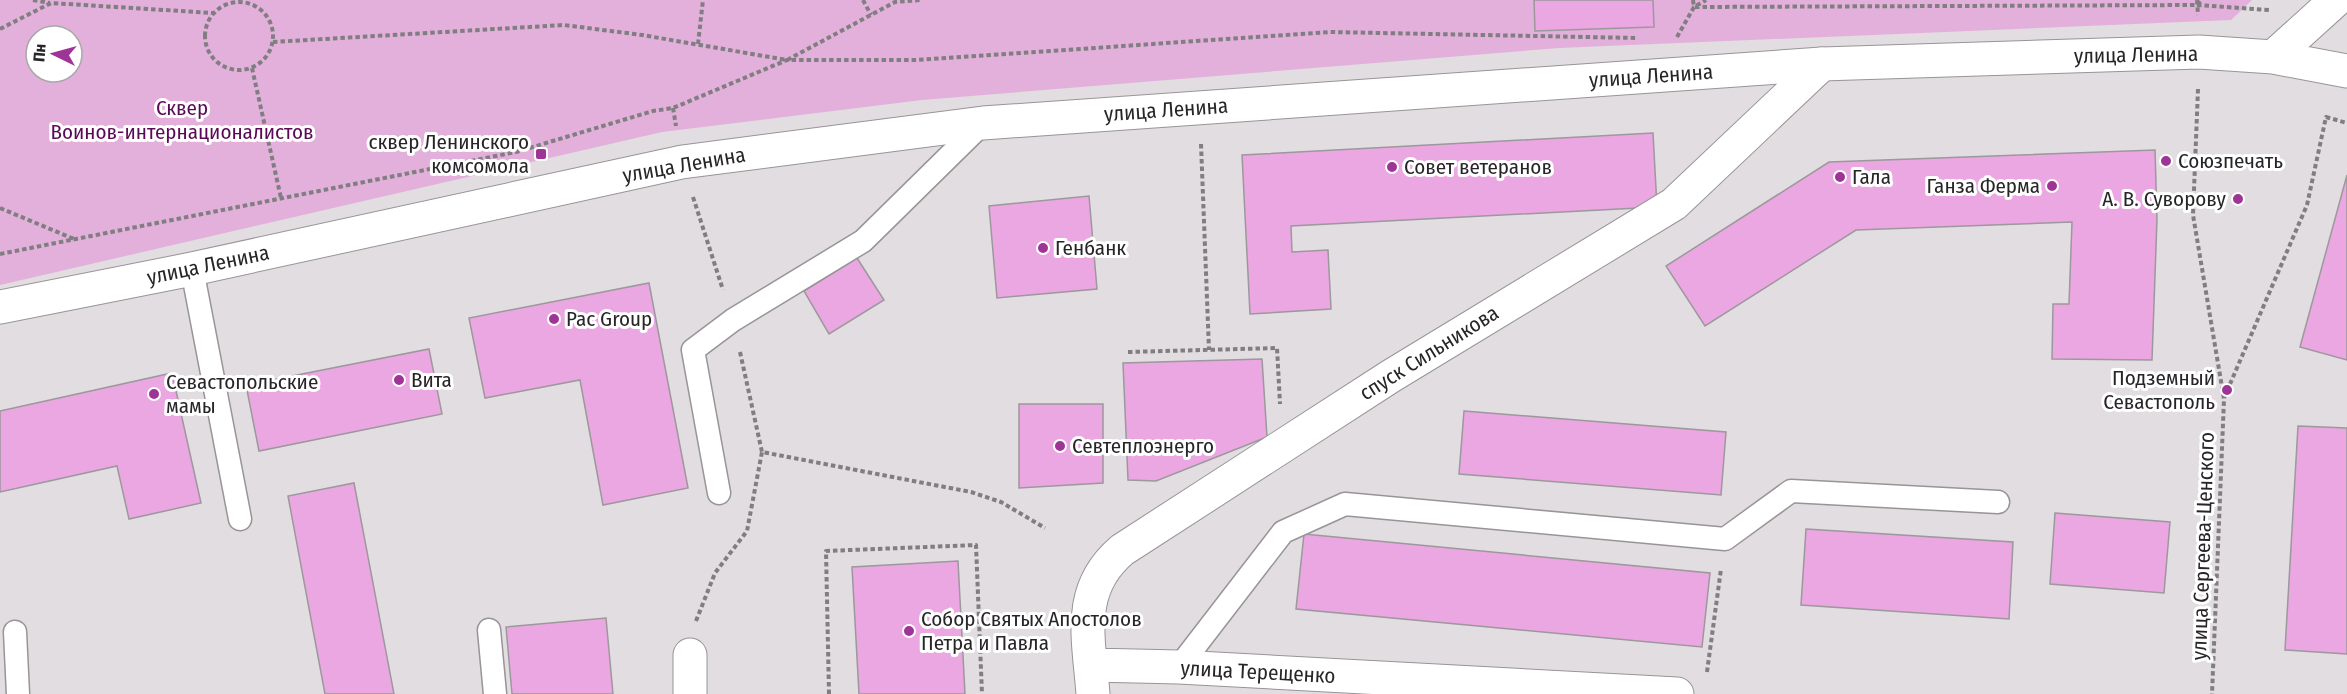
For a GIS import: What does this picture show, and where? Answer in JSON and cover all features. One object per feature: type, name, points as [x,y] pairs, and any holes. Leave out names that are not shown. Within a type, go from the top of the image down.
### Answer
[{"type":"main road","points":[[2273,57],[2336,0]]},
{"type":"main road","name":"улица Ленина","points":[[0,307],[192,269],[682,162],[983,123],[1822,64],[2199,52],[2273,57],[2347,71]]},
{"type":"main road","name":"спуск Сильникова","points":[[1092,679],[1088,611],[1092,590],[1107,563],[1122,550],[1392,376],[1674,204],[1822,64]]},
{"type":"main road","points":[[690,656],[690,694]]},
{"type":"main road","name":"улица Терещенко","points":[[1092,679],[1179,667],[1691,688]]},
{"type":"lane","points":[[719,493],[693,350],[733,320],[863,241],[983,123]]},
{"type":"lane","points":[[192,269],[240,519]]},
{"type":"lane","points":[[1179,667],[1283,532],[1345,504],[1725,539],[1791,491],[1998,502]]},
{"type":"lane","points":[[489,630],[495,694]]},
{"type":"lane","points":[[15,632],[18,694]]},
{"type":"path","points":[[33,0],[213,13],[232,2],[243,1],[255,5],[270,21],[273,31],[273,42],[261,62],[252,68],[230,69],[212,56],[205,34],[213,13]]},
{"type":"path","points":[[698,44],[703,0]]},
{"type":"path","points":[[862,0],[872,15]]},
{"type":"path","points":[[273,42],[564,25],[698,44],[787,60],[894,2],[920,0]]},
{"type":"path","points":[[1693,0],[1694,7]]},
{"type":"path","points":[[1694,7],[1706,0]]},
{"type":"path","points":[[2197,5],[2201,0]]},
{"type":"path","points":[[0,29],[51,3]]},
{"type":"path","points":[[1694,7],[2197,5],[2269,11],[2275,5]]},
{"type":"path","points":[[2199,52],[2193,215],[2224,399]]},
{"type":"path","points":[[252,68],[281,198]]},
{"type":"path","points":[[2224,399],[2307,205],[2326,117],[2347,123]]},
{"type":"path","points":[[1201,144],[1209,350]]},
{"type":"path","points":[[682,162],[733,320],[762,452],[747,531],[714,573],[695,623]]},
{"type":"path","points":[[0,208],[76,239]]},
{"type":"path","points":[[1128,352],[1277,348],[1282,447]]},
{"type":"path","name":"улица Сергеева-Ценского","points":[[2212,694],[2224,399]]},
{"type":"path","points":[[762,452],[971,492],[1001,501],[1046,528]]},
{"type":"path","points":[[1691,688],[1725,539]]},
{"type":"path","points":[[829,694],[826,551],[976,545],[982,694]]},
{"type":"green space","name":"Сквер Воинов-интернационалистов","points":[[0,0],[2252,0],[2231,20],[1559,48],[922,100],[662,132],[0,285]]},
{"type":"building","points":[[1534,0],[1653,0],[1654,27],[1535,31]]},
{"type":"building","points":[[1653,133],[1657,207],[1291,226],[1292,252],[1328,250],[1331,309],[1250,314],[1242,155]]},
{"type":"building","points":[[2155,150],[2157,219],[2152,360],[2052,359],[2053,304],[2069,304],[2072,222],[1856,230],[1705,326],[1666,266],[1829,162]]},
{"type":"building","points":[[2347,175],[2347,360],[2300,347]]},
{"type":"building","points":[[1089,196],[1097,289],[997,298],[989,206]]},
{"type":"building","points":[[857,258],[884,300],[829,334],[804,291]]},
{"type":"building","points":[[649,283],[688,488],[603,505],[580,380],[485,398],[469,318]]},
{"type":"building","points":[[429,349],[442,414],[259,451],[246,385]]},
{"type":"building","points":[[1262,359],[1267,437],[1156,481],[1128,480],[1123,363]]},
{"type":"building","points":[[172,373],[201,503],[129,519],[117,466],[0,492],[0,411]]},
{"type":"building","points":[[1019,404],[1103,404],[1103,483],[1019,488]]},
{"type":"building","points":[[1464,411],[1726,432],[1721,495],[1459,474]]},
{"type":"building","points":[[2298,426],[2347,428],[2347,654],[2285,650]]},
{"type":"building","points":[[354,483],[394,694],[325,694],[288,496]]},
{"type":"building","points":[[2055,513],[2170,522],[2164,593],[2050,584]]},
{"type":"building","points":[[1806,529],[2013,542],[2009,619],[1801,605]]},
{"type":"building","points":[[1304,534],[1710,573],[1702,647],[1296,609]]},
{"type":"building","name":"Собор Святых Апостолов Петра и Павла","points":[[958,561],[965,694],[859,694],[852,567]]},
{"type":"building","points":[[606,618],[613,694],[512,694],[506,627]]},
{"type":"place","name":"сквер Ленинского комсомола","points":[[541,154]]},
{"type":"place","name":"Союзпечать","points":[[2166,161]]},
{"type":"place","name":"Совет ветеранов","points":[[1392,167]]},
{"type":"place","name":"Гала","points":[[1840,177]]},
{"type":"place","name":"Ганза Ферма","points":[[2052,186]]},
{"type":"place","name":"А. В. Суворову","points":[[2238,199]]},
{"type":"place","name":"Генбанк","points":[[1043,248]]},
{"type":"place","name":"Pac Group","points":[[554,319]]},
{"type":"place","name":"Вита","points":[[399,380]]},
{"type":"place","name":"Подземный Севастополь","points":[[2227,390]]},
{"type":"place","name":"Севастопольские мамы","points":[[154,394]]},
{"type":"place","name":"Севтеплоэнерго","points":[[1060,446]]},
{"type":"place","name":"Собор Святых Апостолов Петра и Павла","points":[[909,631]]}]
